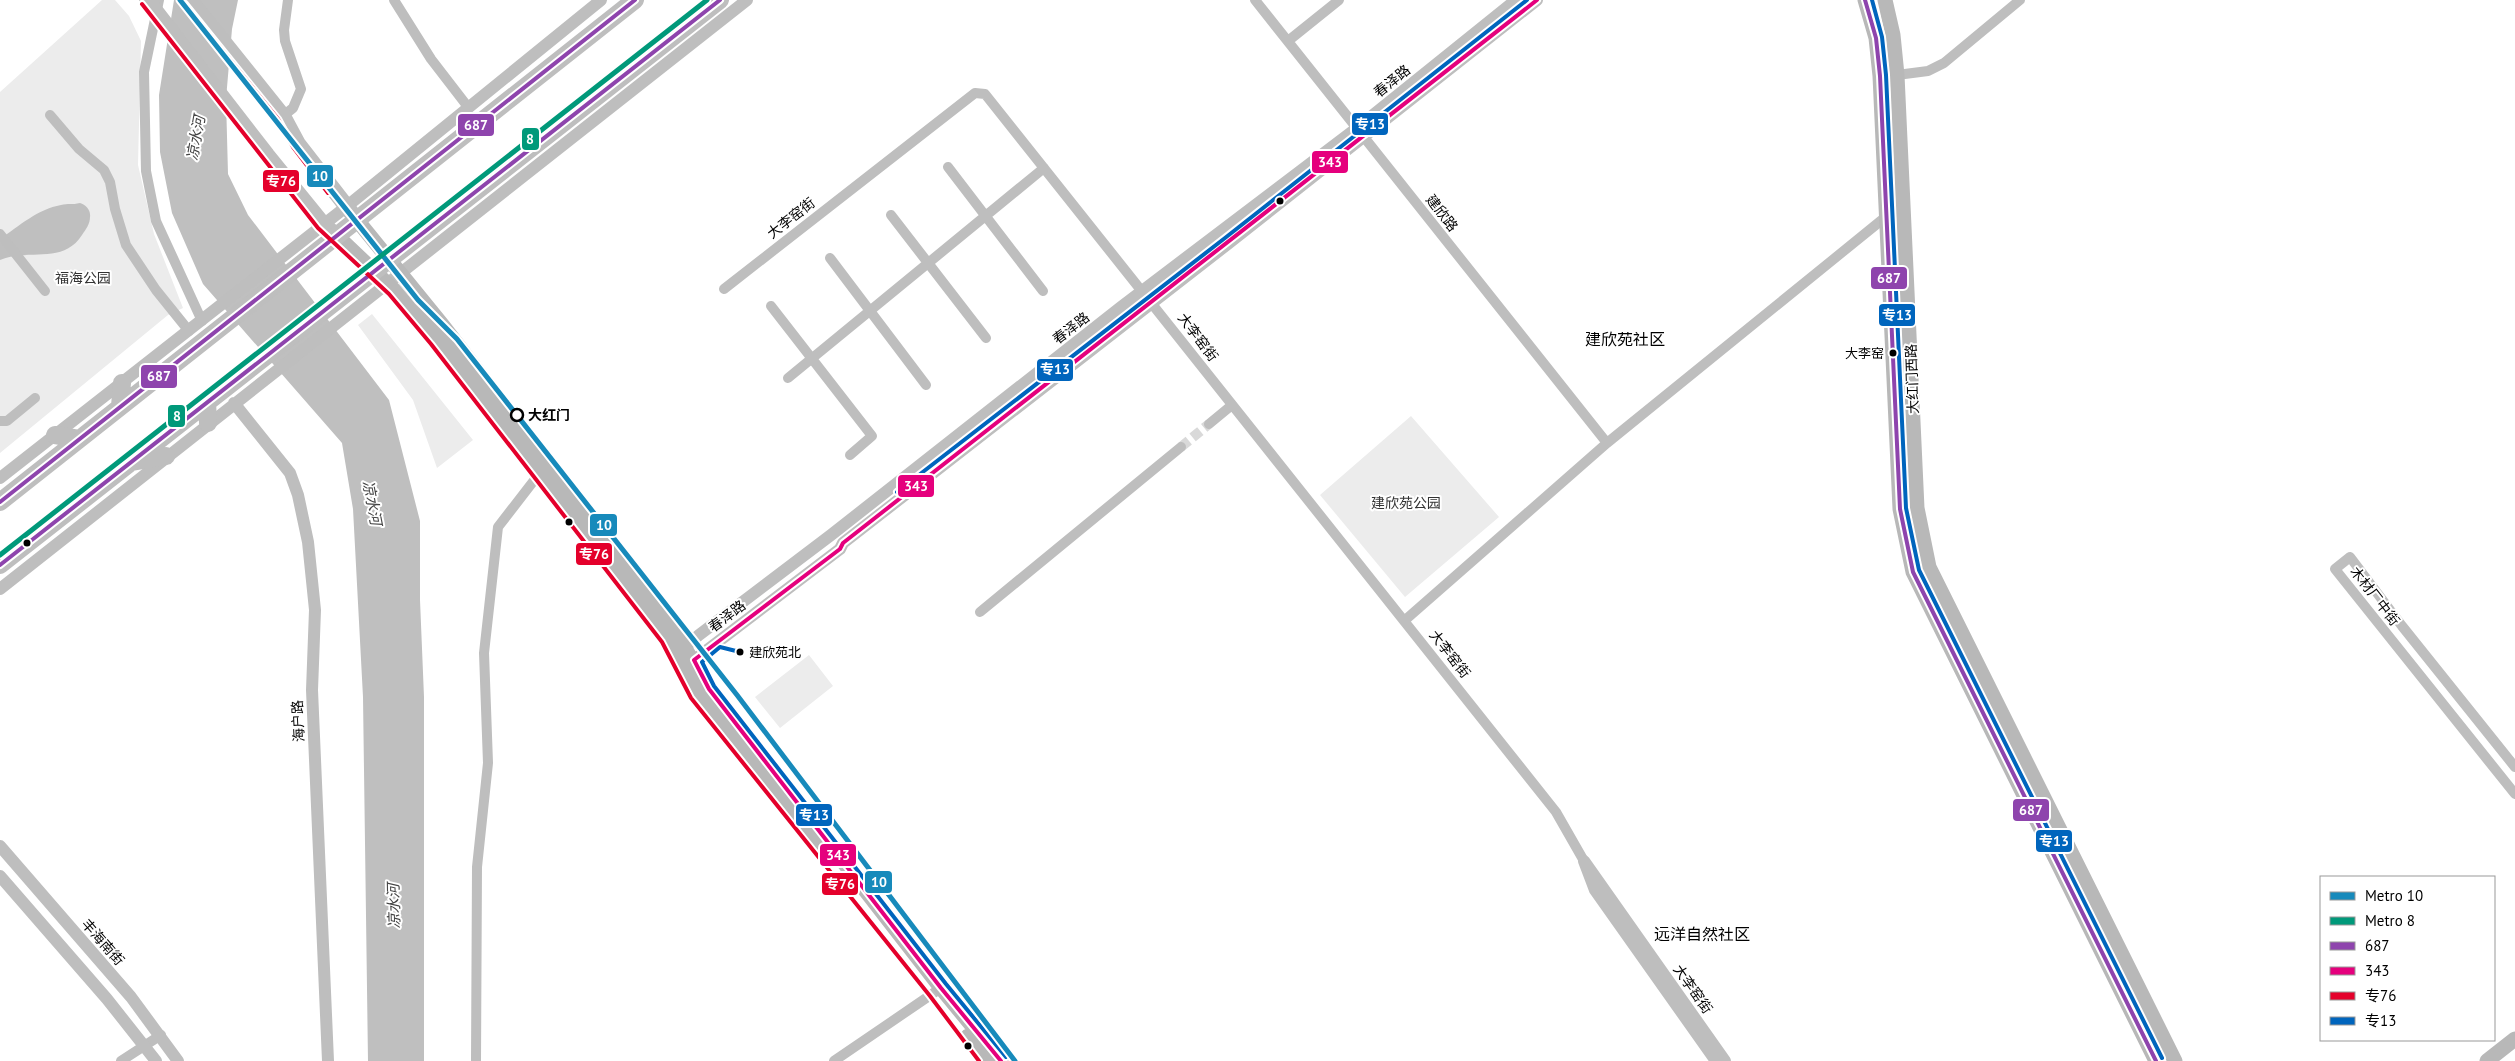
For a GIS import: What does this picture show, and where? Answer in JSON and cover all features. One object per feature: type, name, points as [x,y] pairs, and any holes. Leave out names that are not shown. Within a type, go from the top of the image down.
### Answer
[{"type":"highway","points":[[0,502],[120,406],[219,317],[307,260],[336,236],[352,213],[635,0]]},
{"type":"highway","points":[[0,564],[720,0]]},
{"type":"highway","points":[[120,406],[122,383]]},
{"type":"highway","points":[[207,401],[208,423]]},
{"type":"highway","points":[[55,435],[79,439]]},
{"type":"highway","points":[[129,463],[166,456]]},
{"type":"main road","points":[[190,0],[271,100],[283,116],[298,144],[654,601],[686,646],[709,689],[941,988],[1001,1061]]},
{"type":"main road","points":[[152,1],[267,155],[323,224],[394,290],[436,340],[667,639],[696,694],[935,992],[987,1061]]},
{"type":"main road","name":"大红门西路","points":[[1864,1],[1876,38],[1888,215],[1900,509],[1912,572],[2152,1059]]},
{"type":"main road","name":"大红门西路","points":[[1888,4],[1897,75],[1917,508],[1929,567],[2175,1061]]},
{"type":"main road","points":[[2486,1061],[2515,1039]]},
{"type":"street","points":[[283,116],[293,108],[302,89],[285,41],[284,30],[288,0]]},
{"type":"street","points":[[394,0],[431,59],[468,107]]},
{"type":"street","points":[[0,478],[202,321],[219,317],[295,246],[323,224],[352,213],[468,107],[601,0]]},
{"type":"street","points":[[0,589],[234,402],[747,0]]},
{"type":"street","name":"建欣路","points":[[1255,0],[1607,443]]},
{"type":"street","points":[[1288,42],[1339,0]]},
{"type":"street","name":"春泽路","points":[[1361,133],[1516,0]]},
{"type":"street","name":"春泽路","points":[[694,660],[840,549],[843,543],[1148,297],[1537,0]]},
{"type":"street","points":[[1897,75],[1928,71],[1944,63],[2020,0]]},
{"type":"street","points":[[152,1],[144,72],[146,171],[156,221],[202,321]]},
{"type":"street","name":"大李窑街","points":[[724,289],[974,93],[985,94],[1556,812],[1584,861],[1725,1061]]},
{"type":"street","points":[[50,115],[79,149],[104,170],[110,182],[115,209],[126,246],[156,290],[189,331]]},
{"type":"street","points":[[948,167],[1043,291]]},
{"type":"street","points":[[788,378],[1044,168]]},
{"type":"street","points":[[891,215],[986,338]]},
{"type":"street","points":[[1404,621],[1607,443],[1888,215]]},
{"type":"street","points":[[0,234],[45,291]]},
{"type":"street","points":[[830,258],[926,385]]},
{"type":"street","name":"春泽路","points":[[678,660],[686,646],[837,531],[1122,307],[1148,297]]},
{"type":"street","points":[[771,306],[872,436],[850,455]]},
{"type":"street","points":[[0,421],[7,421],[36,398]]},
{"type":"street","name":"海户路","points":[[234,402],[290,473],[298,495],[308,542],[315,610],[312,690],[328,1061]]},
{"type":"street","points":[[1209,424],[1232,405]]},
{"type":"street","points":[[980,612],[1181,447]]},
{"type":"street","points":[[476,1061],[477,867],[488,764],[485,643],[498,526],[539,474]]},
{"type":"street","name":"木材厂中街","points":[[2515,767],[2402,626],[2350,557],[2335,569],[2515,794]]},
{"type":"street","points":[[678,660],[694,660]]},
{"type":"street","name":"丰海南街","points":[[0,846],[161,1035],[178,1061]]},
{"type":"street","name":"大李窑街","points":[[1584,861],[1595,890],[1716,1061]]},
{"type":"street","points":[[0,876],[156,1061]]},
{"type":"street","points":[[834,1061],[935,992]]},
{"type":"street","points":[[121,1061],[161,1035]]},
{"type":"green space","name":"福海公园","points":[[102,0],[115,0],[129,16],[141,41],[138,165],[154,234],[183,308],[168,315],[0,453],[0,92]]},
{"type":"green space","points":[[372,314],[473,440],[437,468],[413,400],[358,325]]},
{"type":"green space","name":"建欣苑公园","points":[[1411,416],[1499,517],[1405,597],[1320,495]]},
{"type":"green space","points":[[809,655],[833,686],[780,728],[755,697]]},
{"type":"water","name":"凉水河","points":[[174,0],[238,0],[232,29],[226,99],[228,174],[248,215],[389,400],[420,521],[420,600],[424,697],[424,1061],[368,1061],[363,697],[353,509],[342,443],[203,284],[172,213],[160,152],[159,95]]},
{"type":"water","points":[[80,203],[89,210],[90,220],[82,235],[74,244],[65,250],[55,253],[22,255],[0,260],[0,239],[14,229],[44,210],[63,204]]},
{"type":"tunnel","points":[[1181,447],[1209,424]]},
{"type":"metro line","name":"10","points":[[180,0],[418,300],[457,339],[737,695],[1015,1061]]},
{"type":"metro line","name":"8","points":[[0,555],[707,0]]},
{"type":"transit line","name":"687","points":[[0,502],[635,0]]},
{"type":"transit line","name":"687","points":[[0,565],[720,0]]},
{"type":"transit line","name":"专13","points":[[897,492],[1225,238],[1527,0]]},
{"type":"transit line","name":"343","points":[[1001,1061],[941,988],[709,689],[694,660],[840,549],[843,543],[1537,0]]},
{"type":"transit line","name":"687","points":[[1865,0],[1876,38],[1880,76],[1900,509],[1913,572],[2156,1061]]},
{"type":"transit line","name":"专13","points":[[1872,0],[1882,37],[1886,75],[1906,508],[1919,570],[2162,1058]]},
{"type":"transit line","name":"专76","points":[[142,4],[318,228],[389,294],[431,344],[662,642],[691,698],[930,996],[979,1061]]},
{"type":"transit line","name":"专76","points":[[185,4],[278,119],[293,147],[328,193]]},
{"type":"transit line","name":"专13","points":[[740,652],[720,647],[702,662],[714,686],[946,984],[1006,1057]]},
{"type":"place","name":"大李窑","points":[[1893,353]]},
{"type":"place","name":"大红门","points":[[517,415]]},
{"type":"place","name":"建欣苑北","points":[[740,652]]},
{"type":"district","name":"建欣苑社区","points":[[1625,339]]},
{"type":"district","name":"远洋自然社区","points":[[1702,934]]}]
